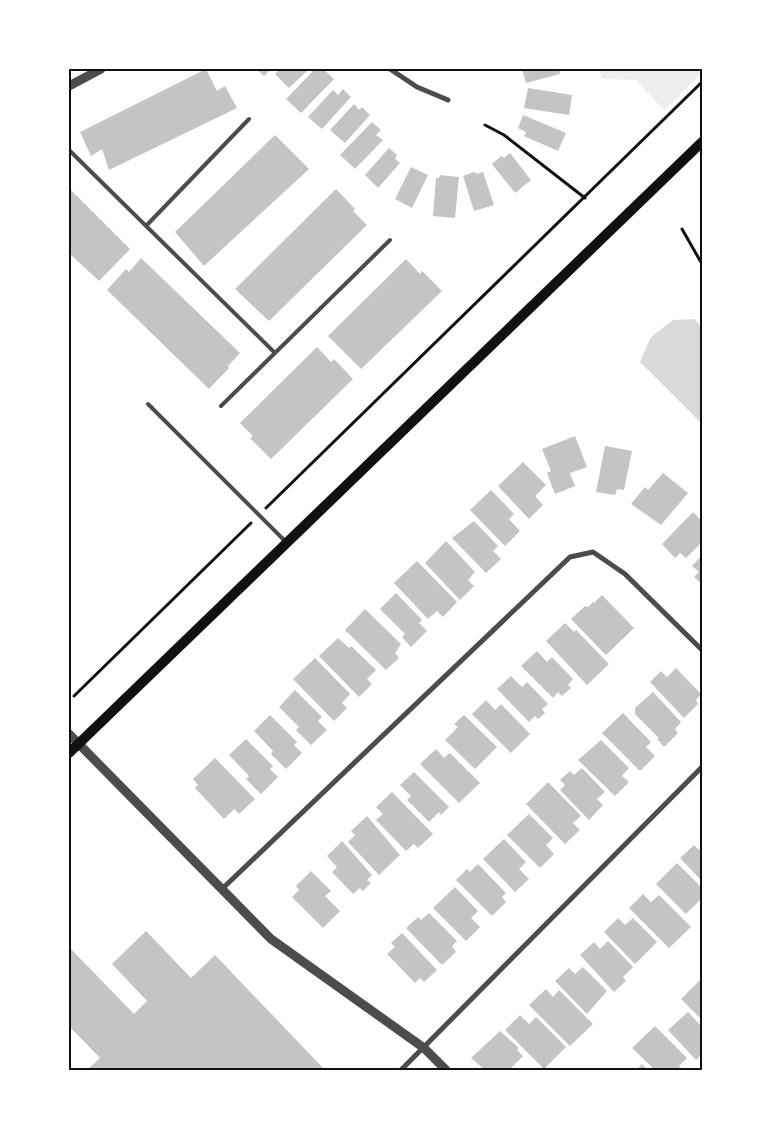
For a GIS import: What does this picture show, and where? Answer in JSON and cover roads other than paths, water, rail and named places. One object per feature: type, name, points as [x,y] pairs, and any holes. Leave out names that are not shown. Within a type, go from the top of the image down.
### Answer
[{"type":"main road","points":[[69,753],[702,142]]},
{"type":"street","points":[[69,86],[100,69]]},
{"type":"street","points":[[390,69],[417,87],[448,100]]},
{"type":"street","points":[[222,889],[570,557],[593,552],[624,574],[702,650]]},
{"type":"street","points":[[69,734],[272,939],[424,1048],[446,1070]]},
{"type":"street","points":[[401,1070],[702,767]]},
{"type":"lane","points":[[146,226],[250,120]]},
{"type":"lane","points":[[69,150],[274,353]]},
{"type":"lane","points":[[221,406],[390,240]]},
{"type":"lane","points":[[148,404],[286,542]]}]
